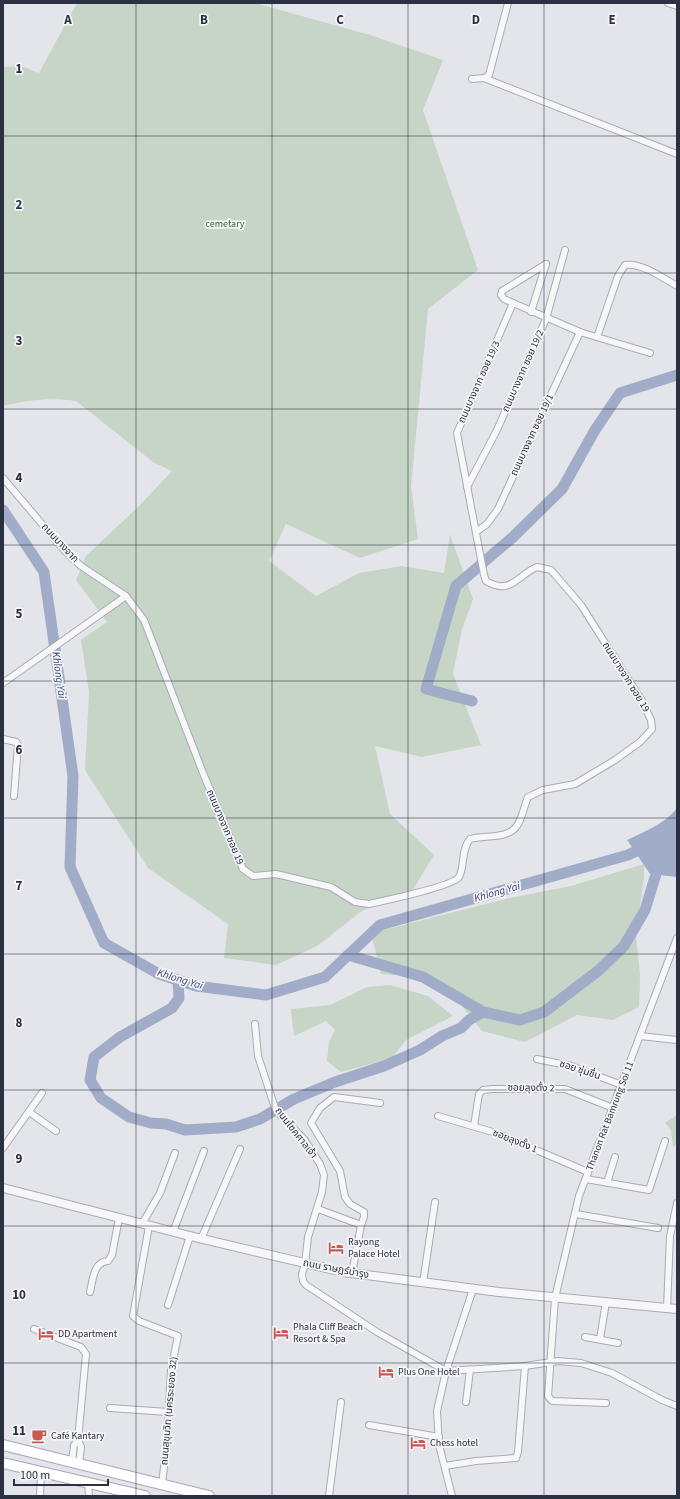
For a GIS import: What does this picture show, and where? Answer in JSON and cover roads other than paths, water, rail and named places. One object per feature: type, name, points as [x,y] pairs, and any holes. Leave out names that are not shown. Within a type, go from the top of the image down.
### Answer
[{"type":"main road","points":[[3,1445],[209,1496]]},
{"type":"main road","points":[[3,1463],[133,1495],[146,1496]]},
{"type":"street","points":[[484,78],[489,75],[508,3]]},
{"type":"street","points":[[668,3],[677,6]]},
{"type":"street","points":[[472,79],[484,78],[677,154]]},
{"type":"street","name":"ถนนบางจาก ซอย 19/2","points":[[467,487],[497,430],[546,319],[565,250]]},
{"type":"street","points":[[531,312],[546,264],[502,291],[501,295],[504,299],[513,303],[531,312],[546,319],[580,332],[650,353]]},
{"type":"street","points":[[597,337],[618,276],[625,265],[632,264],[639,266],[677,286]]},
{"type":"street","name":"ถนนบางจาก ซอย 19/3","points":[[467,487],[457,439],[458,428],[513,303]]},
{"type":"street","name":"ถนนบางจาก ซอย 19/1","points":[[476,532],[487,524],[498,509],[580,332]]},
{"type":"street","name":"ถนนบางจาก","points":[[3,478],[64,550],[81,566],[126,596]]},
{"type":"street","name":"ถนนบางจาก ซอย 19","points":[[126,596],[144,620],[203,773],[244,869],[253,876],[276,874],[331,887],[355,902],[369,904],[442,886],[457,880],[460,875],[465,850],[470,840],[481,836],[506,834],[516,827],[528,797],[543,790],[575,784],[616,760],[640,742],[652,730],[652,720],[642,701],[581,605],[551,570],[537,567],[514,583],[503,587],[486,581],[478,548],[467,487]]},
{"type":"street","points":[[3,683],[126,596]]},
{"type":"street","points":[[3,739],[16,742],[18,745],[14,796]]},
{"type":"street","name":"Thanon Rat Bamrung Soi 11","points":[[606,1403],[552,1401],[548,1396],[556,1298],[579,1196],[677,938]]},
{"type":"street","name":"ถนนโชคศาลเจ้า","points":[[255,1024],[258,1056],[275,1108],[304,1139],[322,1169],[324,1183],[318,1209],[308,1237],[302,1281],[377,1332],[446,1371]]},
{"type":"street","points":[[640,1036],[677,1040]]},
{"type":"street","name":"ซอย ชุ่มชื่น","points":[[538,1059],[572,1066],[622,1085]]},
{"type":"street","name":"ซอยลุงตั้ง 2","points":[[474,1126],[479,1094],[483,1090],[565,1089],[613,1108]]},
{"type":"street","points":[[3,1148],[42,1093]]},
{"type":"street","points":[[352,1274],[361,1225],[365,1214],[350,1204],[345,1197],[340,1171],[311,1123],[320,1108],[334,1097],[380,1103]]},
{"type":"street","points":[[29,1112],[56,1131]]},
{"type":"street","name":"ซอยลุงตั้ง 1","points":[[438,1116],[496,1133],[588,1172]]},
{"type":"street","points":[[586,1179],[649,1190],[665,1141]]},
{"type":"street","points":[[201,1239],[240,1149]]},
{"type":"street","points":[[173,1232],[204,1151]]},
{"type":"street","points":[[145,1225],[160,1193],[175,1153]]},
{"type":"street","points":[[607,1183],[615,1157]]},
{"type":"street","name":"ถนน ราษฎร์บำรุง","points":[[3,1188],[201,1239],[352,1274],[556,1298],[677,1309]]},
{"type":"street","points":[[423,1283],[435,1202]]},
{"type":"street","points":[[667,1308],[670,1236],[677,1203]]},
{"type":"street","points":[[318,1209],[361,1225]]},
{"type":"street","points":[[576,1214],[658,1228]]},
{"type":"street","points":[[90,1292],[96,1267],[102,1262],[108,1261],[112,1255],[119,1218]]},
{"type":"street","name":"ถนนสุขุมวิท (นครระยอง 32)","points":[[145,1225],[132,1313],[134,1318],[139,1321],[178,1336],[171,1370],[167,1442],[162,1484]]},
{"type":"street","points":[[168,1305],[190,1236]]},
{"type":"street","points":[[452,1496],[439,1438],[437,1411],[446,1371],[473,1289]]},
{"type":"street","points":[[600,1339],[606,1302]]},
{"type":"street","points":[[34,1328],[81,1347],[86,1354],[78,1440],[74,1445],[75,1463]]},
{"type":"street","points":[[585,1337],[618,1343]]},
{"type":"street","points":[[446,1371],[525,1366],[570,1361],[602,1369],[677,1406]]},
{"type":"street","points":[[445,1466],[483,1460],[516,1458],[518,1452],[525,1366]]},
{"type":"street","points":[[466,1402],[470,1370]]},
{"type":"street","points":[[329,1496],[341,1402]]},
{"type":"street","points":[[110,1408],[168,1412]]},
{"type":"street","points":[[369,1425],[439,1438]]},
{"type":"street","points":[[40,1496],[41,1472]]},
{"type":"street","points":[[88,1483],[89,1496]]},
{"type":"water","points":[[677,808],[677,877],[650,874],[627,840],[661,823]]},
{"type":"waterway","points":[[472,701],[426,689],[456,586],[513,537],[562,489],[595,430],[620,393],[677,375]]},
{"type":"waterway","name":"Khlong Yai","points":[[3,510],[44,572],[73,776],[70,867],[104,943],[159,974],[196,986],[266,995],[325,977],[380,925],[628,855],[649,845]]},
{"type":"waterway","points":[[348,955],[423,977],[483,1012],[520,1020],[544,1012],[598,971],[624,946],[645,910],[660,861]]},
{"type":"waterway","points":[[178,980],[179,998],[172,1008],[120,1037],[94,1057],[90,1080],[101,1098],[129,1117],[151,1123],[166,1124],[185,1130],[236,1127],[260,1119],[294,1099],[335,1082],[384,1066],[420,1050],[442,1036],[461,1028],[469,1020],[483,1012]]},
{"type":"place","name":"Rayong Palace Hotel","points":[[336,1248]]},
{"type":"place","name":"Phala Cliff Beach Resort & Spa","points":[[281,1333]]},
{"type":"place","name":"DD Apartment","points":[[46,1334]]},
{"type":"place","name":"Plus One Hotel","points":[[386,1372]]},
{"type":"place","name":"Café Kantary","points":[[39,1436]]},
{"type":"place","name":"Chess hotel","points":[[418,1443]]},
{"type":"park label","name":"cemetary","points":[[225,224]]}]
